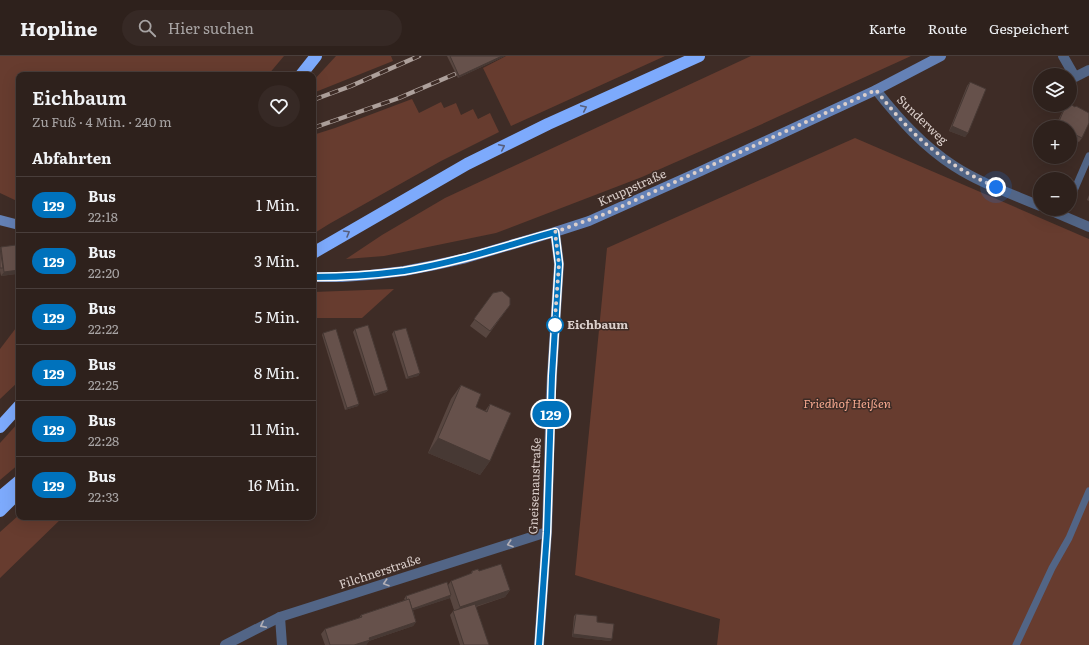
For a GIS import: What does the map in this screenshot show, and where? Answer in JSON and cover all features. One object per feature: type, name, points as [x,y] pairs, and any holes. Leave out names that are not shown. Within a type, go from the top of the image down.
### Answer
[{"type":"highway","points":[[303,72],[316,56]]},
{"type":"highway","points":[[316,251],[467,164],[548,124],[699,56]]},
{"type":"highway","points":[[0,427],[16,409]]},
{"type":"highway","points":[[0,497],[16,484]]},
{"type":"highway","points":[[0,511],[16,495]]},
{"type":"street","name":"Kruppstraße","points":[[316,277],[342,277],[404,271],[466,258],[555,232],[605,214],[876,90],[941,56]]},
{"type":"street","points":[[1064,56],[1075,77],[1089,70]]},
{"type":"street","name":"Sunderweg","points":[[876,90],[896,115],[925,144],[955,166],[982,181],[1033,203]]},
{"type":"street","points":[[1070,216],[1089,227]]},
{"type":"street","points":[[0,220],[16,224]]},
{"type":"street","name":"Gneisenaustraße","points":[[539,645],[547,532],[552,369],[559,264],[555,232]]},
{"type":"street","name":"Filchnerstraße","points":[[224,645],[280,617],[547,532]]},
{"type":"street","points":[[280,617],[282,645]]},
{"type":"lane","points":[[1077,184],[1089,156]]},
{"type":"lane","points":[[1016,645],[1052,568],[1069,538],[1089,491]]},
{"type":"green space","points":[[0,56],[284,56],[271,72],[16,72],[16,201],[0,193]]},
{"type":"green space","points":[[336,56],[391,56],[393,61],[316,92],[316,78]]},
{"type":"green space","points":[[506,56],[665,56],[511,126],[483,68]]},
{"type":"green space","points":[[751,56],[911,56],[642,177],[496,233],[384,256],[346,259],[382,235],[445,198]]},
{"type":"green space","points":[[412,99],[419,113],[441,102],[444,108],[456,103],[461,115],[473,109],[478,119],[490,113],[499,132],[441,161],[316,232],[316,134]]},
{"type":"green space","name":"Friedhof Heißen","points":[[855,138],[1089,239],[1089,645],[717,645],[720,619],[575,575],[607,248]]},
{"type":"green space","points":[[394,289],[362,318],[316,318],[316,292]]},
{"type":"green space","points":[[16,328],[16,384],[0,399],[0,349]]},
{"type":"green space","points":[[16,425],[16,467],[0,480],[0,443]]},
{"type":"green space","points":[[16,518],[16,520],[60,520],[0,578],[0,532]]},
{"type":"building","points":[[450,56],[502,56],[459,76]]},
{"type":"building","points":[[970,82],[986,89],[968,133],[952,126]]},
{"type":"building","points":[[1077,107],[1089,113],[1089,123],[1082,138],[1077,136],[1077,120],[1060,120],[1063,112],[1077,112]]},
{"type":"building","points":[[16,245],[16,270],[4,272],[1,247]]},
{"type":"building","points":[[0,248],[3,268],[0,268]]},
{"type":"building","points":[[502,291],[510,298],[510,305],[490,331],[474,319],[493,293]]},
{"type":"building","points":[[368,325],[388,390],[375,394],[355,329]]},
{"type":"building","points":[[406,328],[420,373],[408,377],[394,331]]},
{"type":"building","points":[[336,329],[359,404],[347,408],[323,333]]},
{"type":"building","points":[[461,385],[481,394],[476,407],[487,412],[490,404],[511,413],[490,461],[438,438]]},
{"type":"building","points":[[501,564],[510,590],[460,607],[451,581],[472,573],[472,571],[478,569],[479,571]]},
{"type":"building","points":[[447,582],[451,595],[412,609],[409,599],[407,600],[406,596]]},
{"type":"building","points":[[409,599],[416,622],[369,638],[370,640],[354,645],[330,645],[325,629]]},
{"type":"building","points":[[475,604],[489,645],[464,645],[453,611]]},
{"type":"building","points":[[576,614],[597,616],[597,622],[614,624],[612,639],[573,634]]},
{"type":"railway","points":[[316,99],[351,86],[419,56]]},
{"type":"railway","points":[[316,127],[399,98],[455,74]]},
{"type":"bus line","name":"129","points":[[316,277],[342,277],[404,271],[466,258],[555,232],[559,264],[553,347],[547,532],[539,645]]},
{"type":"place","name":"Eichbaum","points":[[555,325]]},
{"type":"route","points":[[555,325],[554,332],[559,264],[555,232],[605,214],[876,90],[896,115],[925,144],[955,166],[996,187]]}]
